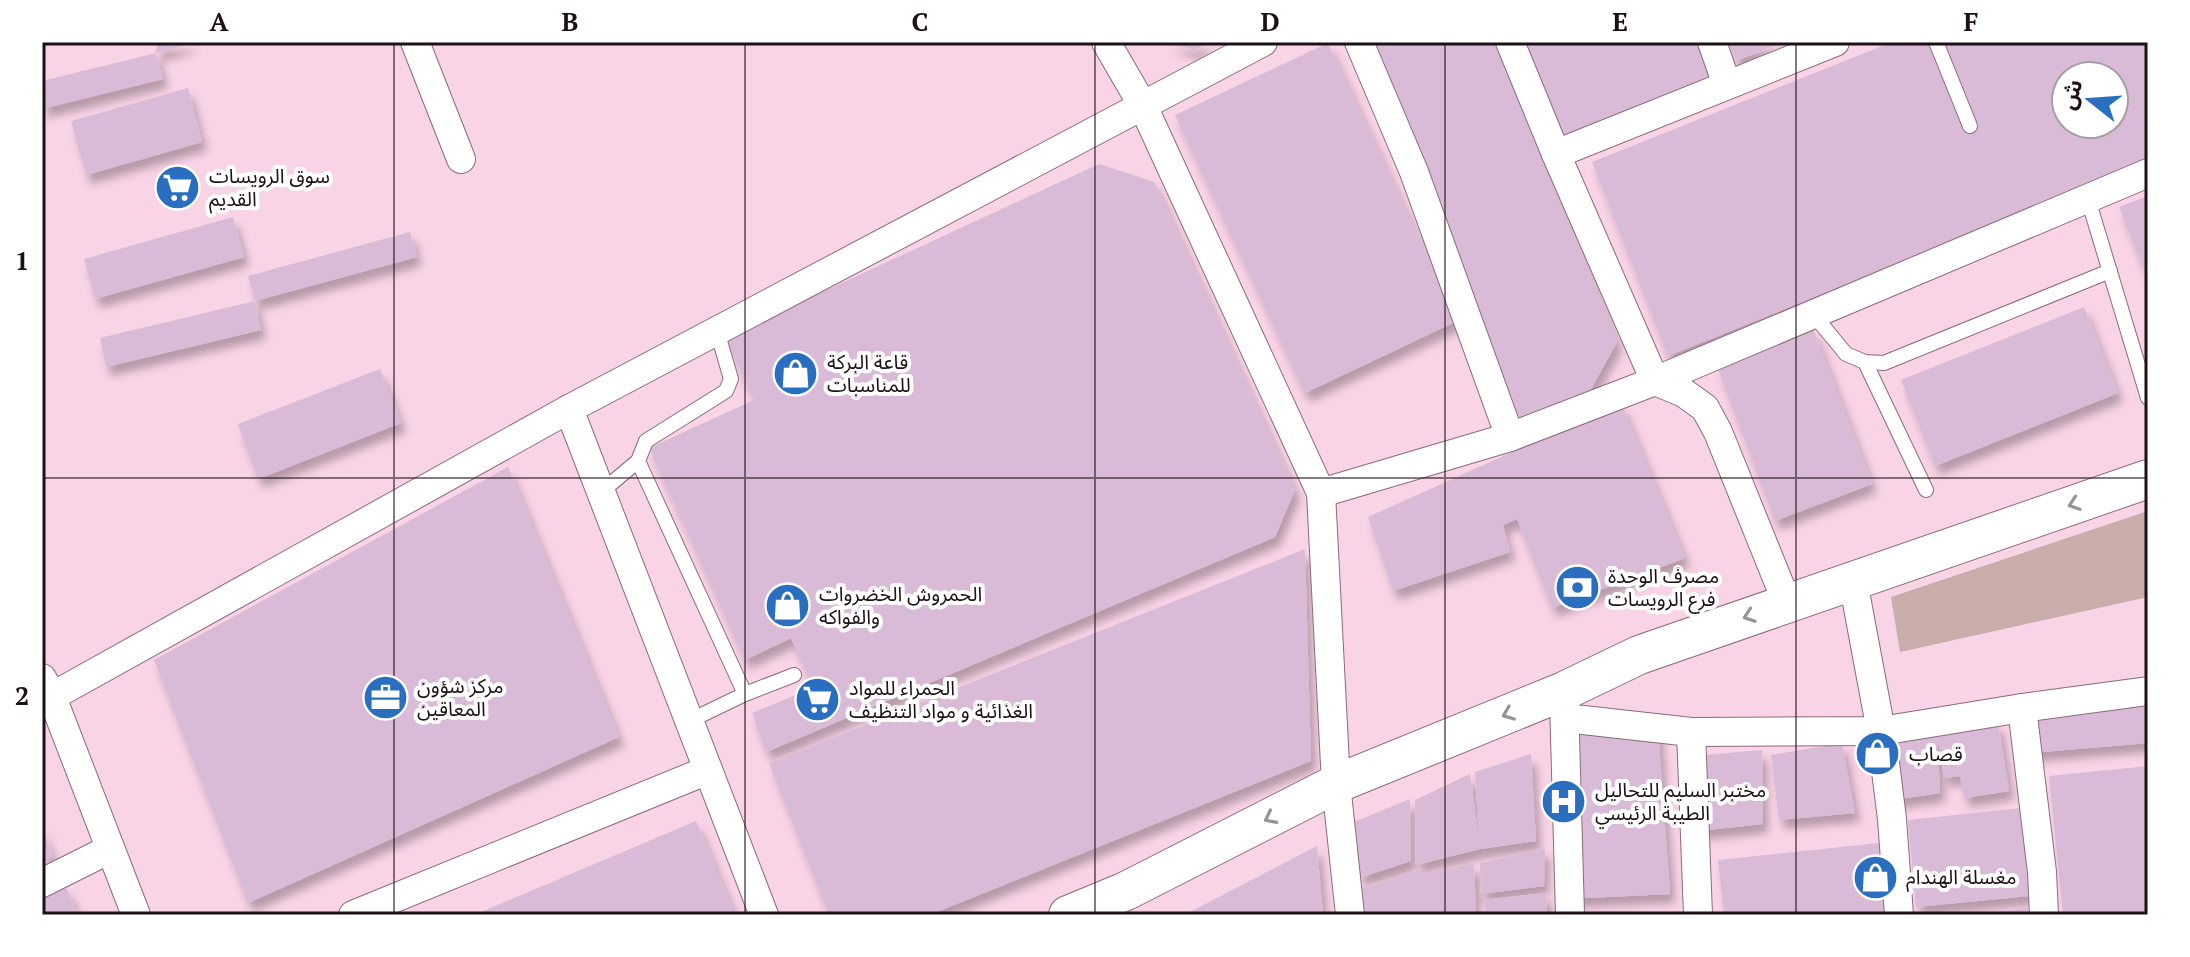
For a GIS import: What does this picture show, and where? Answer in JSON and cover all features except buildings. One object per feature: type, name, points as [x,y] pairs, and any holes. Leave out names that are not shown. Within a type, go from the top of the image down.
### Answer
[{"type":"street","points":[[415,42],[461,159]]},
{"type":"street","points":[[1106,42],[1143,106],[1321,493],[1336,784],[1350,915]]},
{"type":"street","points":[[136,915],[45,692],[569,409],[1263,42]]},
{"type":"street","points":[[1359,42],[1414,172],[1510,437]]},
{"type":"street","points":[[1510,42],[1655,381],[1684,393],[1705,408],[1718,432],[1787,603]]},
{"type":"street","points":[[1712,42],[1727,85]]},
{"type":"street","points":[[1556,154],[1835,42]]},
{"type":"street","points":[[1321,493],[1510,437],[1655,381],[2148,173]]},
{"type":"street","points":[[569,409],[764,915]]},
{"type":"street","points":[[1068,915],[1126,903],[1336,784],[1564,704],[1639,655],[2148,479]]},
{"type":"street","points":[[1853,581],[1881,731],[1899,915]]},
{"type":"street","points":[[1564,704],[1691,732],[1881,731],[2148,691]]},
{"type":"street","points":[[1564,704],[1570,915]]},
{"type":"street","points":[[2022,708],[2042,872],[2044,915]]},
{"type":"street","points":[[1691,732],[1698,915]]},
{"type":"street","points":[[353,915],[388,909],[708,770]]},
{"type":"street","points":[[42,883],[110,849]]},
{"type":"lane","points":[[1936,42],[1970,126]]},
{"type":"lane","points":[[2088,199],[2148,398]]},
{"type":"lane","points":[[1813,314],[1846,354],[1865,362],[1884,363],[2110,271]]},
{"type":"lane","points":[[601,492],[638,461],[646,441],[726,391],[731,379],[717,331]]},
{"type":"lane","points":[[1865,362],[1926,490]]},
{"type":"lane","points":[[638,461],[745,694]]},
{"type":"lane","points":[[689,721],[794,675]]},
{"type":"shaded area","points":[[2148,511],[2148,597],[1900,652],[1891,597]]},
{"type":"place","name":"سوق الرويسات القديم","points":[[178,188]]},
{"type":"place","name":"قاعة البركة للمناسبات","points":[[796,373]]},
{"type":"place","name":"مصرف الوحدة فرع الرويسات","points":[[1577,587]]},
{"type":"place","name":"الحمروش الخضروات والفواكه","points":[[788,606]]},
{"type":"place","name":"مركز شؤون المعاقين","points":[[386,698]]},
{"type":"place","name":"الحمراء للمواد الغذائية و مواد التنظيف","points":[[818,699]]},
{"type":"place","name":"قصاب","points":[[1878,754]]},
{"type":"place","name":"مختبر السليم للتحاليل الطيبة الرئيسي","points":[[1564,801]]},
{"type":"place","name":"مغسلة الهندام","points":[[1875,877]]}]
